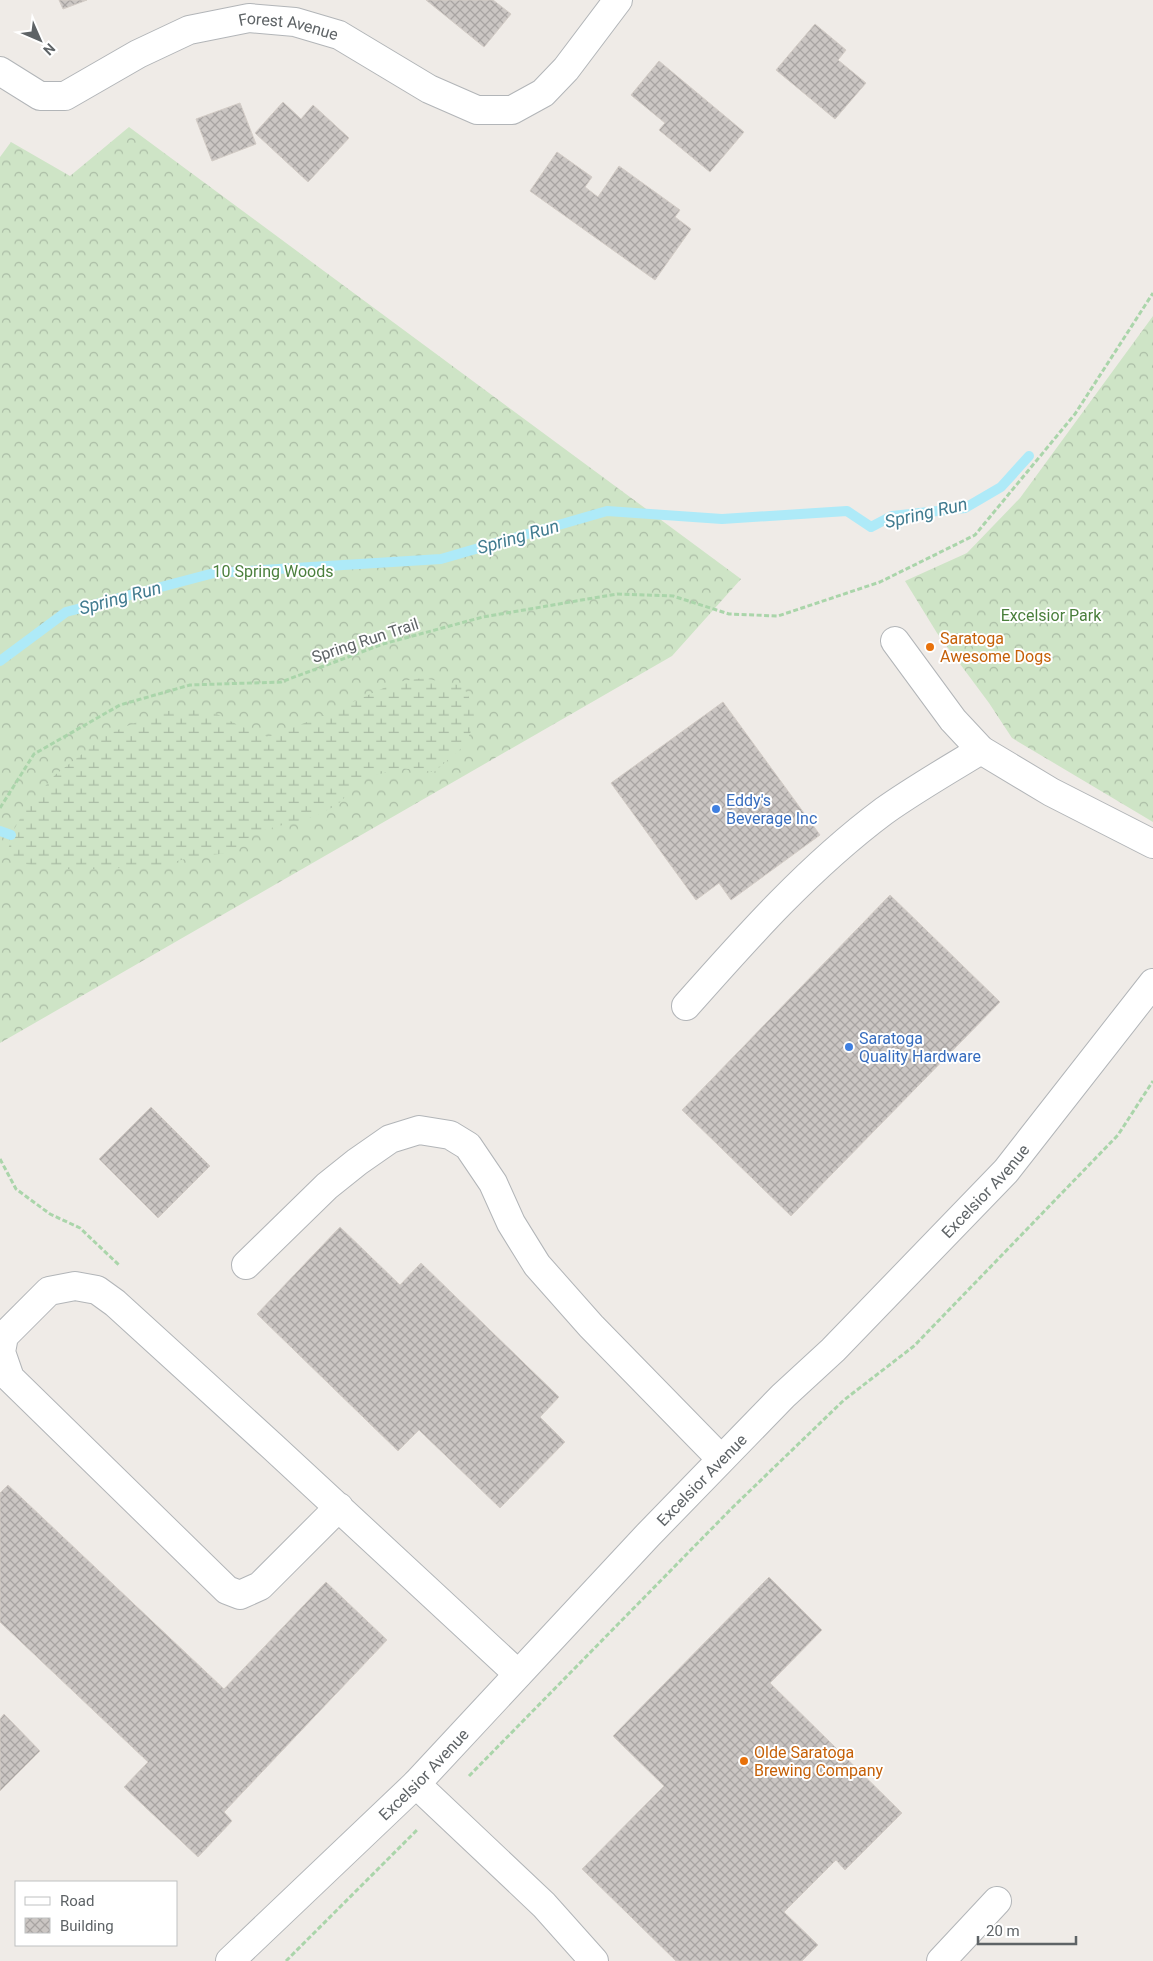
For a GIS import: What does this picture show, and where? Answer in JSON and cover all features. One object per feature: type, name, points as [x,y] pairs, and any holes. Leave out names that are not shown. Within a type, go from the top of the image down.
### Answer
[{"type":"street","name":"Forest Avenue","points":[[0,71],[40,96],[65,96],[138,54],[189,30],[249,18],[295,22],[339,35],[429,88],[477,110],[512,110],[543,93],[566,69],[618,0]]},
{"type":"street","points":[[895,641],[953,720],[981,750],[1051,792],[1153,844]]},
{"type":"street","points":[[686,1006],[766,917],[811,872],[884,811],[981,750]]},
{"type":"street","name":"Excelsior Avenue","points":[[230,1961],[416,1784],[648,1534],[783,1396],[833,1350],[1006,1171],[1153,983]]},
{"type":"street","points":[[246,1264],[327,1186],[357,1162],[390,1140],[419,1130],[450,1135],[468,1146],[483,1168],[493,1183],[511,1223],[537,1265],[591,1326],[722,1459]]},
{"type":"street","points":[[339,1507],[260,1586],[240,1595],[227,1590],[10,1378],[1,1352],[4,1336],[49,1291],[75,1286],[97,1290],[115,1303],[339,1507],[518,1674]]},
{"type":"street","points":[[416,1784],[544,1905],[594,1961]]},
{"type":"street","points":[[941,1961],[997,1901]]},
{"type":"path","name":"Spring Run Trail","points":[[0,807],[34,754],[120,705],[190,685],[281,682],[383,644],[483,617],[617,594],[673,596],[729,614],[778,616],[880,582],[975,534],[1075,414],[1153,294]]},
{"type":"path","points":[[286,1961],[732,1508],[844,1400],[914,1346],[1118,1135],[1153,1082]]},
{"type":"green space","name":"10 Spring Woods","points":[[129,127],[741,579],[672,656],[0,1043],[0,157],[11,142],[70,176]]},
{"type":"green space","name":"Excelsior Park","points":[[1153,316],[1153,822],[1012,738],[989,703],[937,633],[905,581],[967,553],[1020,498]]},
{"type":"green space","points":[[423,678],[463,686],[478,715],[465,745],[434,772],[400,768],[363,779],[337,805],[313,817],[256,832],[229,853],[193,857],[158,866],[102,869],[57,869],[25,864],[7,857],[11,835],[26,808],[55,775],[108,734],[163,711],[209,710],[268,737],[315,719],[397,682]]},
{"type":"building","points":[[59,0],[87,0],[63,9]]},
{"type":"building","points":[[426,0],[493,0],[511,14],[484,47]]},
{"type":"building","points":[[815,24],[846,50],[838,60],[866,83],[835,119],[776,70]]},
{"type":"building","points":[[659,61],[744,132],[710,172],[659,130],[665,123],[631,95]]},
{"type":"building","points":[[283,102],[301,119],[313,105],[349,138],[308,182],[255,133]]},
{"type":"building","points":[[240,103],[256,144],[212,161],[196,119]]},
{"type":"building","points":[[557,152],[592,177],[585,187],[598,197],[619,166],[680,210],[675,217],[691,229],[655,280],[530,191]]},
{"type":"building","name":"Eddy's Beverage Inc","points":[[723,702],[820,835],[731,900],[719,883],[696,900],[611,783]]},
{"type":"building","name":"Saratoga Quality Hardware","points":[[890,895],[1000,1002],[791,1216],[682,1110]]},
{"type":"building","points":[[151,1107],[210,1166],[158,1218],[99,1159]]},
{"type":"building","points":[[340,1227],[400,1285],[421,1263],[559,1397],[540,1417],[565,1442],[500,1508],[419,1430],[398,1451],[257,1314]]},
{"type":"building","points":[[8,1485],[224,1689],[326,1582],[387,1640],[224,1812],[232,1821],[198,1857],[124,1787],[148,1762],[0,1622],[0,1493]]},
{"type":"building","name":"Olde Saratoga Brewing Company","points":[[769,1577],[822,1630],[770,1683],[902,1813],[845,1870],[836,1860],[784,1912],[818,1945],[802,1961],[676,1961],[582,1869],[664,1786],[613,1736]]},
{"type":"building","points":[[4,1714],[40,1751],[0,1791],[0,1719]]},
{"type":"waterway","name":"Spring Run","points":[[0,661],[66,612],[214,573],[441,559],[607,511],[722,519],[847,511],[871,527],[892,516],[965,508],[1001,487],[1029,456]]},
{"type":"waterway","points":[[0,831],[11,835]]},
{"type":"place","name":"Saratoga Awesome Dogs","points":[[930,647]]},
{"type":"place","name":"Eddy's Beverage Inc","points":[[716,809]]},
{"type":"place","name":"Saratoga Quality Hardware","points":[[849,1047]]},
{"type":"place","name":"Olde Saratoga Brewing Company","points":[[744,1761]]}]
